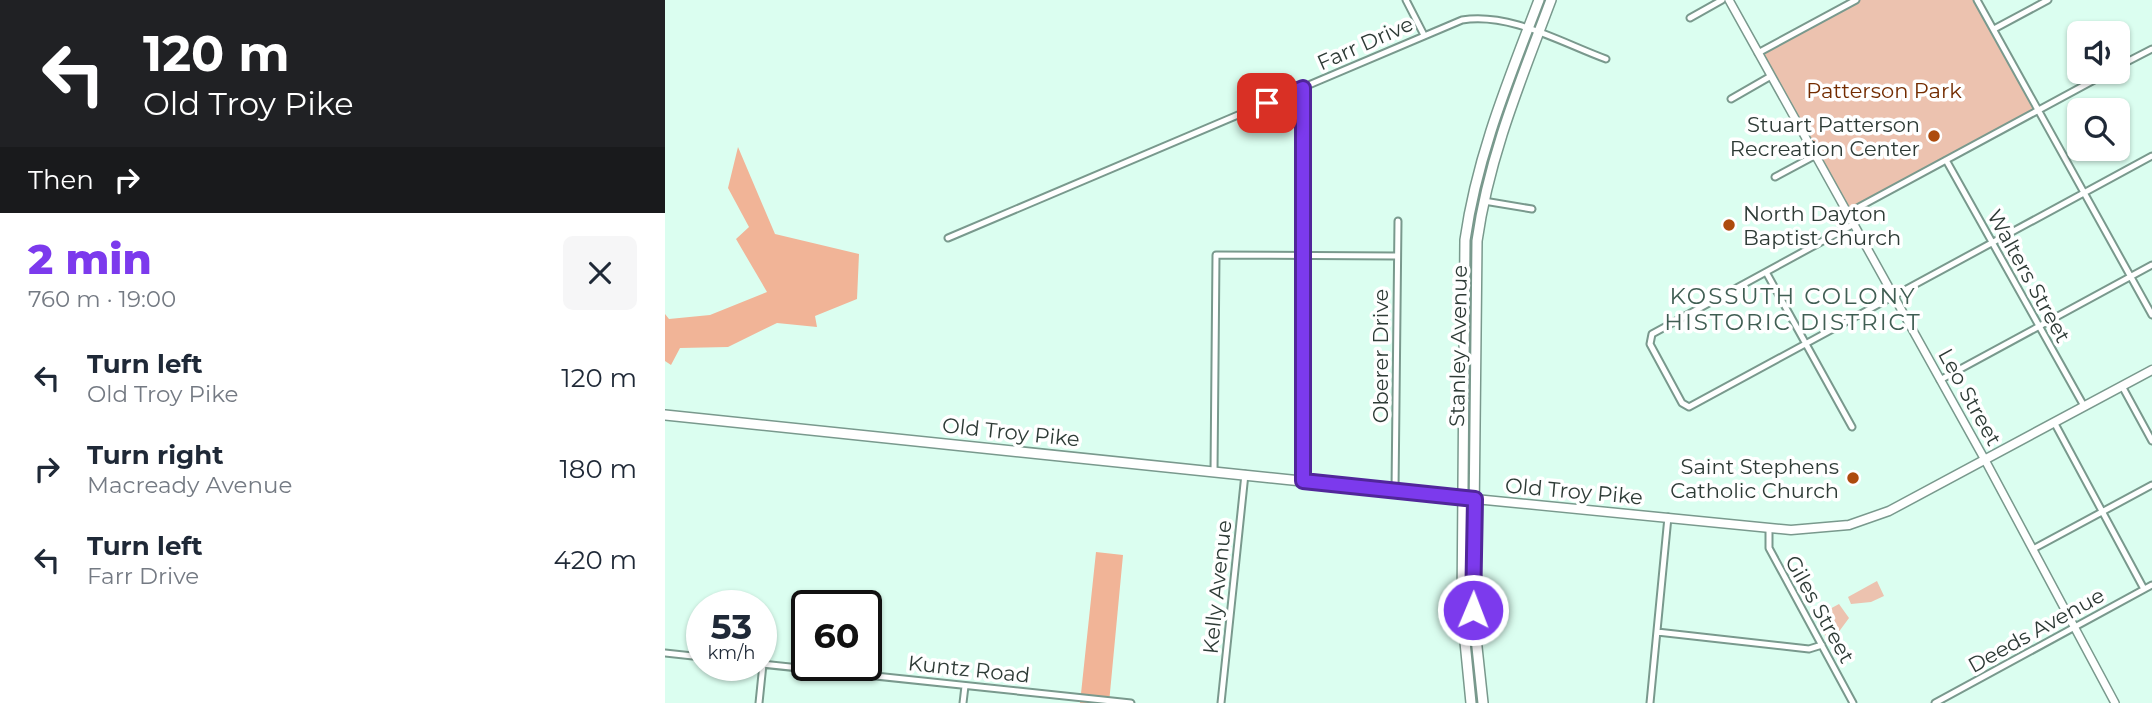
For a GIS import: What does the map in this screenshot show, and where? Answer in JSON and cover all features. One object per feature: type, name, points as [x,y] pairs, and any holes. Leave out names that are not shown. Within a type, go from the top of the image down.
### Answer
[{"type":"main road","name":"Stanley Avenue","points":[[1472,703],[1462,611],[1465,240],[1472,192],[1485,140],[1539,0]]},
{"type":"main road","name":"Stanley Avenue","points":[[1483,703],[1473,610],[1476,284],[1483,201],[1497,144],[1551,0]]},
{"type":"main road","name":"Old Troy Pike","points":[[665,415],[1463,499],[1769,528],[1821,529],[1866,520],[1985,460],[2152,370]]},
{"type":"street","points":[[1406,0],[1424,35]]},
{"type":"street","points":[[1690,18],[1722,0]]},
{"type":"street","name":"Leo Street","points":[[1729,0],[1985,460],[2116,703]]},
{"type":"street","points":[[1758,53],[1856,0]]},
{"type":"street","points":[[1977,0],[2152,315]]},
{"type":"street","points":[[1994,29],[2048,0]]},
{"type":"street","name":"Farr Drive","points":[[948,238],[1452,23],[1482,18],[1504,21],[1606,59]]},
{"type":"street","points":[[2130,60],[2152,48]]},
{"type":"street","points":[[1731,99],[1771,76]]},
{"type":"street","points":[[1848,214],[2087,84]]},
{"type":"street","points":[[1303,88],[1303,481]]},
{"type":"street","points":[[1775,177],[1815,155]]},
{"type":"street","points":[[1854,225],[1650,337],[1650,344],[1682,403],[1689,407],[2152,156]]},
{"type":"street","name":"Walters Street","points":[[1946,160],[2084,407]]},
{"type":"street","points":[[1483,201],[1532,209]]},
{"type":"street","name":"Oberer Drive","points":[[1395,492],[1398,221]]},
{"type":"street","points":[[1215,471],[1216,255],[1397,256]]},
{"type":"street","points":[[1940,380],[2152,265]]},
{"type":"street","points":[[1766,272],[1852,427]]},
{"type":"street","points":[[2122,386],[2152,441]]},
{"type":"street","points":[[2054,422],[2144,589]]},
{"type":"street","name":"Kelly Avenue","points":[[1221,703],[1245,474]]},
{"type":"street","points":[[2033,549],[2152,485]]},
{"type":"street","points":[[1650,703],[1668,517]]},
{"type":"street","name":"Giles Street","points":[[1769,528],[1769,548],[1853,703]]},
{"type":"street","name":"Deeds Avenue","points":[[1935,703],[2152,585]]},
{"type":"street","points":[[1657,632],[1809,649],[1822,645]]},
{"type":"street","points":[[665,653],[686,655]]},
{"type":"street","name":"Kuntz Road","points":[[777,666],[1132,703]]},
{"type":"street","points":[[759,703],[761,681]]},
{"type":"street","points":[[963,703],[965,686]]},
{"type":"green space","name":"Patterson Park","points":[[1856,0],[1977,0],[2039,110],[1848,213],[1758,53]]},
{"type":"green space","points":[[1877,581],[1884,596],[1871,602],[1851,604],[1848,597]]},
{"type":"green space","points":[[1839,604],[1849,618],[1835,637],[1828,641],[1815,617]]},
{"type":"shaded area","points":[[738,147],[775,234],[859,254],[857,299],[815,316],[817,327],[777,323],[728,347],[680,348],[671,365],[665,361],[665,314],[669,319],[710,315],[767,292],[736,239],[749,227],[728,188]]},
{"type":"shaded area","points":[[1096,552],[1123,555],[1109,703],[1080,703]]},
{"type":"place","name":"Stuart Patterson Recreation Center","points":[[1934,136]]},
{"type":"place","name":"North Dayton Baptist Church","points":[[1729,225]]},
{"type":"place","name":"Saint Stephens Catholic Church","points":[[1853,478]]},
{"type":"district","name":"KOSSUTH COLONY HISTORIC DISTRICT","points":[[1793,309]]},
{"type":"route","points":[[1267,103],[1303,88],[1303,481],[1475,499],[1473,610]]}]
